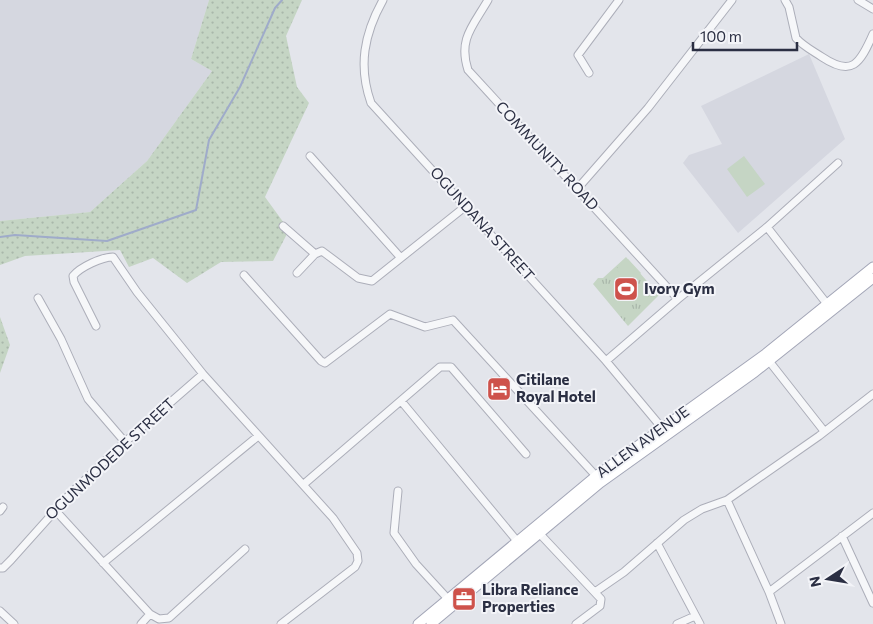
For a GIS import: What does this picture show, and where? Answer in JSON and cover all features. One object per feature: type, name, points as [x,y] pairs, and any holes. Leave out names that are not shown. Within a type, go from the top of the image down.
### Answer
[{"type":"main road","name":"ALLEN AVENUE","points":[[418,624],[596,476],[756,360],[873,267]]},
{"type":"main road","name":"ALLEN AVENUE","points":[[431,624],[600,483],[769,361],[873,278]]},
{"type":"street","name":"OGUNDANA STREET","points":[[383,0],[366,40],[362,63],[365,86],[371,104],[466,206],[606,362],[662,428]]},
{"type":"street","name":"COMMUNITY ROAD","points":[[488,0],[465,38],[463,47],[468,70],[678,299]]},
{"type":"street","points":[[589,73],[578,55],[619,0]]},
{"type":"street","points":[[578,188],[648,108],[732,0]]},
{"type":"street","points":[[785,0],[789,7],[796,38],[834,66],[844,69],[852,66],[873,34]]},
{"type":"street","points":[[858,0],[873,9]]},
{"type":"street","points":[[310,156],[401,258]]},
{"type":"street","points":[[606,362],[678,299],[767,228],[838,163]]},
{"type":"street","points":[[297,273],[315,254],[322,251],[358,278],[365,281],[380,276],[466,206]]},
{"type":"street","points":[[283,226],[315,254]]},
{"type":"street","points":[[767,228],[827,304]]},
{"type":"street","points":[[96,326],[74,282],[73,276],[84,268],[105,258],[113,257],[137,292],[203,374],[257,437],[304,484],[333,518],[357,553],[358,561],[355,567],[281,624]]},
{"type":"street","points":[[244,276],[321,361],[325,363],[390,314],[425,328],[452,320],[596,476]]},
{"type":"street","points":[[38,298],[61,339],[88,398],[125,442]]},
{"type":"street","points":[[769,361],[824,431]]},
{"type":"street","points":[[304,484],[402,402],[440,367],[451,366],[526,454]]},
{"type":"street","name":"OGUNMODEDE STREET","points":[[0,568],[3,568],[11,560],[55,510],[125,442],[203,374]]},
{"type":"street","points":[[595,592],[624,572],[684,520],[702,509],[727,500],[873,394]]},
{"type":"street","points":[[402,402],[516,541]]},
{"type":"street","points":[[103,563],[257,437]]},
{"type":"street","points":[[398,490],[394,533],[416,564],[448,599]]},
{"type":"street","points":[[727,500],[769,592],[781,624]]},
{"type":"street","points":[[55,510],[150,614],[159,619],[169,618],[245,549]]},
{"type":"street","points":[[769,592],[873,513]]},
{"type":"street","points":[[539,533],[595,592],[602,603],[576,624]]},
{"type":"street","points":[[842,536],[873,603]]},
{"type":"street","points":[[656,543],[700,624]]},
{"type":"street","points":[[0,611],[14,624]]},
{"type":"street","points":[[141,624],[150,614]]},
{"type":"street","points":[[677,624],[696,616]]},
{"type":"shaded area","points":[[0,0],[209,0],[191,59],[212,71],[147,161],[90,212],[0,221]]},
{"type":"shaded area","points":[[809,54],[845,139],[738,233],[683,163],[689,155],[722,144],[701,106]]},
{"type":"green space","points":[[209,0],[302,0],[286,36],[297,87],[309,103],[265,197],[289,230],[273,261],[221,262],[187,283],[153,258],[129,267],[120,250],[25,256],[0,265],[0,221],[90,212],[147,161],[212,71],[191,59]]},
{"type":"green space","points":[[744,156],[765,184],[747,197],[727,169]]},
{"type":"green space","name":"Ivory Gym","points":[[626,257],[659,295],[628,326],[593,284],[598,278],[603,278]]},
{"type":"green space","points":[[628,259],[641,273],[629,285],[616,269]]},
{"type":"green space","points":[[0,317],[10,345],[0,373]]},
{"type":"waterway","points":[[0,237],[15,235],[107,241],[196,210],[209,140],[240,87],[275,8],[282,0]]},
{"type":"place","name":"Ivory Gym","points":[[626,289]]},
{"type":"place","name":"Citilane Royal Hotel","points":[[499,389]]},
{"type":"place","name":"Libra Reliance Properties","points":[[464,599]]}]
